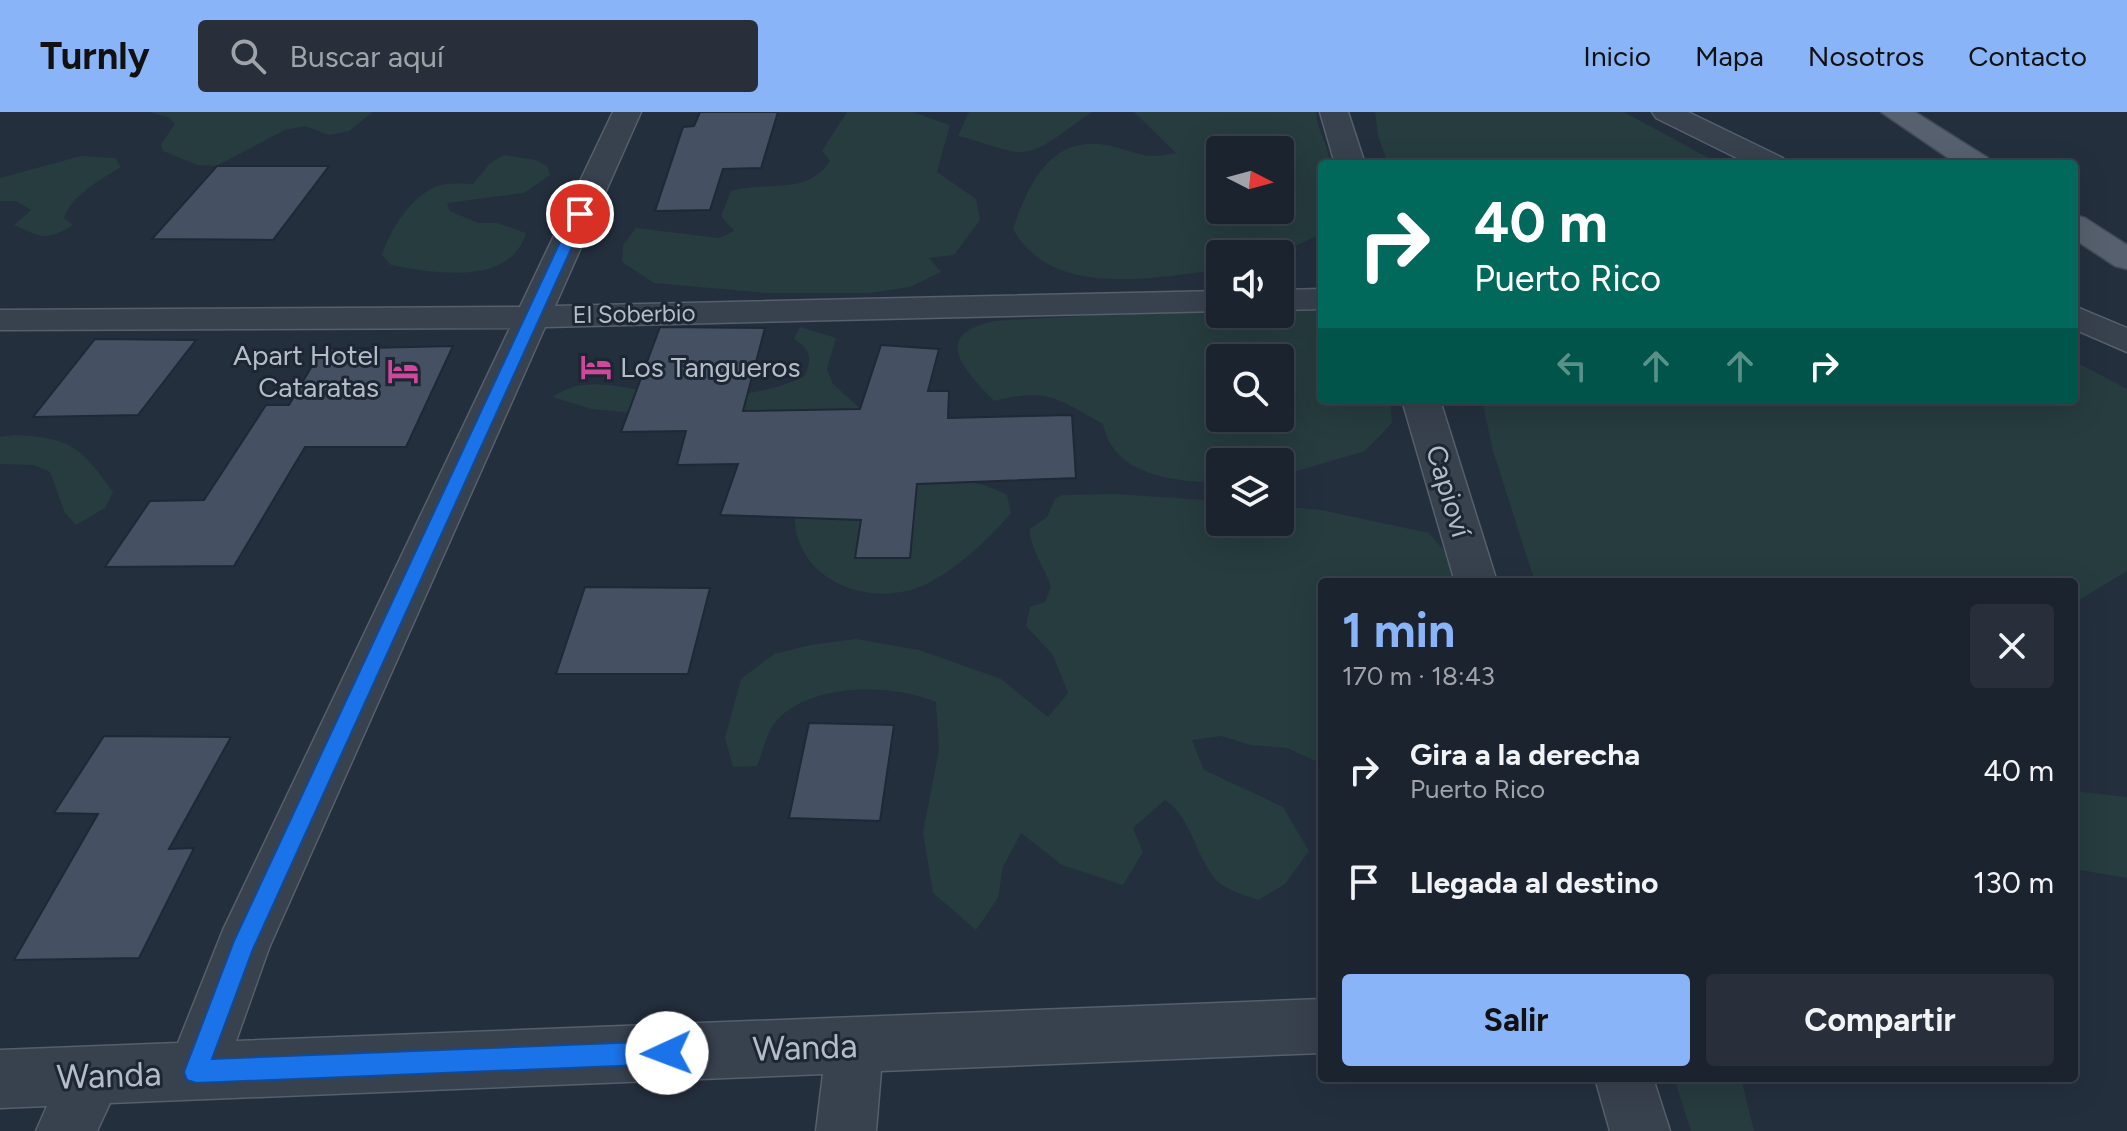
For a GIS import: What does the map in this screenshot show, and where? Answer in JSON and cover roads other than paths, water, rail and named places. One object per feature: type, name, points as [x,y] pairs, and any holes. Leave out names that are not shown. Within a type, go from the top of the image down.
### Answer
[{"type":"main road","points":[[1895,112],[1971,160]]},
{"type":"main road","points":[[2078,228],[2127,259]]},
{"type":"street","points":[[196,1072],[242,948],[627,112]]},
{"type":"street","points":[[1334,112],[1349,160]]},
{"type":"street","points":[[1666,112],[1764,160]]},
{"type":"street","points":[[1294,300],[1318,299]]},
{"type":"street","name":"El Soberbio","points":[[0,320],[533,317],[1206,301]]},
{"type":"street","points":[[2078,318],[2127,341]]},
{"type":"street","name":"Capioví","points":[[1422,404],[1475,578]]},
{"type":"street","name":"Wanda","points":[[0,1079],[1318,1026]]},
{"type":"street","points":[[846,1131],[855,1045]]},
{"type":"street","points":[[66,1131],[93,1075]]},
{"type":"street","points":[[1625,1082],[1640,1131]]},
{"type":"place","name":"Los Tangueros","points":[[596,367]]},
{"type":"place","name":"Apart Hotel Cataratas","points":[[403,371]]}]
